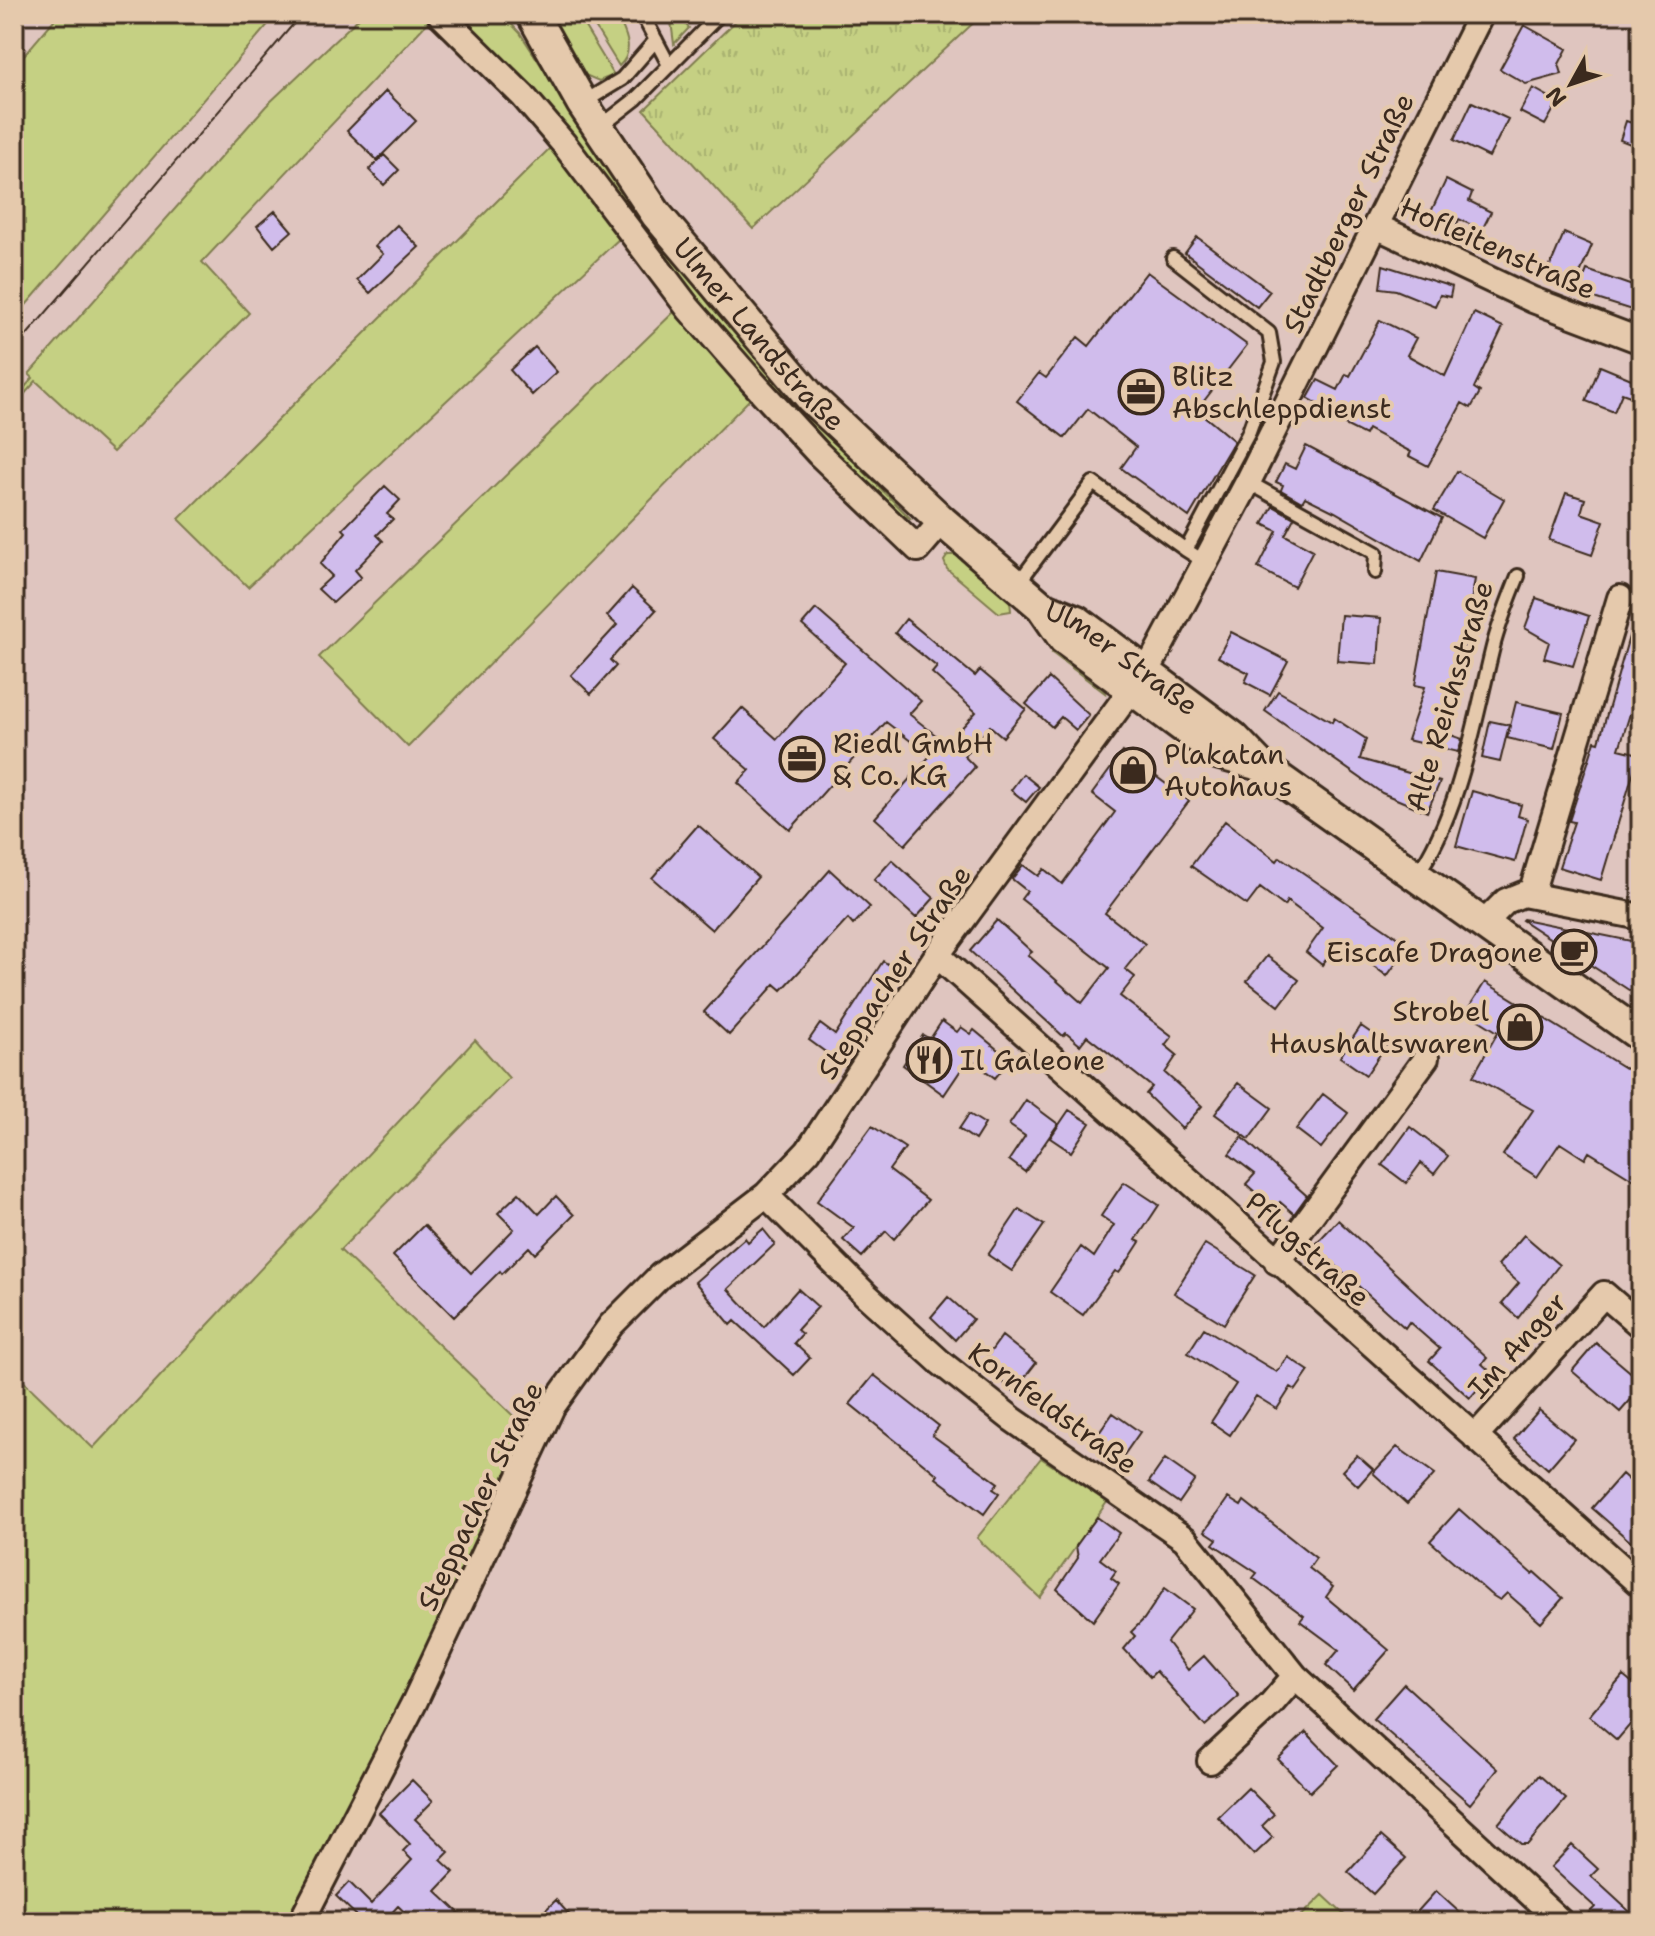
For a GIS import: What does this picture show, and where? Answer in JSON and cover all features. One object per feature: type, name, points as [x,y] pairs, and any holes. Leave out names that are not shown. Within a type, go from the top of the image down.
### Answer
[{"type":"street","points":[[440,14],[523,96],[689,309],[819,454],[918,549],[942,521]]},
{"type":"street","name":"Ulmer Landstraße","points":[[532,14],[598,129],[656,214],[811,398],[942,521],[1042,607]]},
{"type":"street","name":"Stadtberger Straße","points":[[1137,681],[1196,556],[1248,482],[1481,14]]},
{"type":"street","name":"Hofleitenstraße","points":[[1376,226],[1533,300],[1641,341]]},
{"type":"street","points":[[1531,894],[1620,598]]},
{"type":"street","name":"Ulmer Straße","points":[[1042,607],[1077,621],[1137,681],[1233,737],[1260,765],[1641,1036]]},
{"type":"street","name":"Steppacher Straße","points":[[301,1922],[414,1703],[552,1407],[611,1325],[660,1276],[766,1195],[808,1151],[937,955],[1137,681]]},
{"type":"street","points":[[1484,923],[1506,901],[1531,894],[1641,917]]},
{"type":"street","name":"Pflugstraße","points":[[937,955],[1277,1262],[1639,1579]]},
{"type":"street","points":[[1277,1262],[1426,1058]]},
{"type":"street","name":"Kornfeldstraße","points":[[766,1195],[866,1295],[940,1362],[1012,1419],[1185,1539],[1295,1676],[1561,1922]]},
{"type":"street","name":"Im Anger","points":[[1475,1437],[1604,1294],[1641,1326]]},
{"type":"street","points":[[1210,1761],[1271,1704],[1295,1676]]},
{"type":"lane","points":[[642,14],[669,65]]},
{"type":"lane","points":[[598,129],[636,99],[720,14]]},
{"type":"lane","points":[[582,103],[622,79],[656,40]]},
{"type":"lane","points":[[1016,586],[1093,483],[1196,556],[1248,434],[1274,362],[1269,333],[1173,258]]},
{"type":"lane","points":[[1248,482],[1376,553],[1375,572]]},
{"type":"lane","name":"Alte Reichsstraße","points":[[1416,876],[1428,859],[1467,759],[1493,644],[1518,576]]},
{"type":"green space","points":[[59,14],[277,14],[14,319],[14,67]]},
{"type":"green space","points":[[363,14],[428,14],[432,18],[202,262],[249,313],[113,452],[36,381],[14,406],[14,399],[33,378],[29,374],[266,106]]},
{"type":"green space","points":[[456,14],[502,14],[520,33],[625,194],[710,305],[804,411],[910,518],[903,516],[842,460],[726,338]]},
{"type":"green space","points":[[545,14],[577,14],[614,75],[599,81],[578,72]]},
{"type":"green space","points":[[587,14],[616,14],[628,47],[619,66]]},
{"type":"green space","points":[[670,14],[676,14],[689,28],[674,44]]},
{"type":"green space","points":[[743,14],[983,14],[753,229],[644,110]]},
{"type":"green space","points":[[555,143],[622,236],[248,587],[179,519]]},
{"type":"green space","points":[[679,307],[753,396],[408,747],[319,657]]},
{"type":"green space","points":[[948,555],[956,555],[1010,601],[1011,611],[999,613],[947,569],[944,561]]},
{"type":"green space","points":[[1058,644],[1103,684],[1105,693],[1052,653]]},
{"type":"green space","points":[[475,1040],[509,1078],[340,1250],[528,1430],[467,1573],[292,1922],[14,1922],[14,1372],[93,1448]]},
{"type":"green space","points":[[1041,1458],[1107,1502],[1040,1598],[977,1538]]},
{"type":"green space","points":[[1323,1895],[1352,1922],[1295,1922]]},
{"type":"building","points":[[1524,25],[1567,49],[1559,64],[1562,74],[1526,84],[1500,69]]},
{"type":"building","points":[[1533,88],[1558,102],[1545,125],[1520,112]]},
{"type":"building","points":[[386,91],[416,121],[377,160],[347,131]]},
{"type":"building","points":[[1472,102],[1508,119],[1489,157],[1454,140]]},
{"type":"building","points":[[1626,121],[1641,126],[1641,148],[1620,140]]},
{"type":"building","points":[[384,155],[399,170],[384,185],[369,170]]},
{"type":"building","points":[[1446,180],[1472,193],[1469,201],[1491,212],[1482,230],[1459,219],[1454,231],[1428,218]]},
{"type":"building","points":[[275,211],[292,231],[274,247],[257,226]]},
{"type":"building","points":[[397,225],[419,247],[370,293],[357,280],[383,254],[375,246]]},
{"type":"building","points":[[1564,233],[1592,245],[1576,283],[1548,271]]},
{"type":"building","points":[[1197,237],[1270,291],[1257,307],[1185,253]]},
{"type":"building","points":[[1383,265],[1452,287],[1450,297],[1440,295],[1435,306],[1396,290],[1380,288]]},
{"type":"building","points":[[1587,270],[1641,289],[1641,313],[1578,293]]},
{"type":"building","points":[[1147,272],[1247,345],[1197,410],[1234,441],[1189,517],[1121,468],[1136,447],[1088,409],[1065,438],[1017,401],[1039,373],[1046,378],[1078,337],[1089,346]]},
{"type":"building","points":[[1474,313],[1503,327],[1474,388],[1480,392],[1471,408],[1462,403],[1428,466],[1409,456],[1411,452],[1368,429],[1365,435],[1345,425],[1347,421],[1308,398],[1318,380],[1338,390],[1346,374],[1350,376],[1380,320],[1416,338],[1407,355],[1445,376]]},
{"type":"building","points":[[535,347],[557,372],[532,395],[510,370]]},
{"type":"building","points":[[1600,366],[1641,383],[1641,400],[1622,393],[1614,412],[1586,401]]},
{"type":"building","points":[[1306,446],[1442,518],[1421,561],[1335,512],[1305,497],[1302,502],[1281,490],[1283,485],[1276,482],[1285,464],[1295,469]]},
{"type":"building","points":[[1457,471],[1504,499],[1483,538],[1434,510]]},
{"type":"building","points":[[385,486],[400,500],[387,514],[393,519],[377,535],[383,541],[355,570],[361,577],[333,603],[318,589],[332,576],[320,564],[346,532],[343,529]]},
{"type":"building","points":[[1566,493],[1585,499],[1581,513],[1604,521],[1592,555],[1549,540]]},
{"type":"building","points":[[1273,506],[1294,518],[1285,535],[1313,550],[1294,587],[1258,568],[1277,531],[1263,524]]},
{"type":"building","points":[[1436,572],[1475,579],[1455,692],[1450,691],[1436,730],[1462,739],[1458,752],[1407,740],[1425,687],[1415,685]]},
{"type":"building","points":[[632,588],[656,610],[610,660],[616,666],[591,694],[571,675],[617,625],[607,616]]},
{"type":"building","points":[[1536,598],[1589,616],[1573,666],[1544,658],[1549,642],[1525,628]]},
{"type":"building","points":[[816,609],[921,701],[909,714],[943,741],[948,743],[976,712],[932,673],[937,667],[895,633],[906,619],[975,676],[980,670],[1026,709],[1003,737],[990,726],[964,756],[975,767],[905,845],[875,818],[930,756],[886,722],[790,830],[738,783],[750,770],[714,739],[742,708],[777,739],[845,663],[802,625]]},
{"type":"building","points":[[1636,612],[1641,613],[1641,700],[1635,698],[1619,749],[1639,754],[1601,880],[1559,867],[1574,822],[1569,821],[1595,741],[1599,742]]},
{"type":"building","points":[[1341,615],[1381,618],[1378,664],[1337,661]]},
{"type":"building","points":[[1231,632],[1288,661],[1270,695],[1245,682],[1249,673],[1218,657]]},
{"type":"building","points":[[1049,678],[1089,715],[1076,730],[1061,717],[1052,727],[1026,704]]},
{"type":"building","points":[[1278,691],[1332,722],[1334,718],[1366,739],[1360,759],[1440,782],[1427,812],[1382,793],[1265,711]]},
{"type":"building","points":[[1516,702],[1563,713],[1554,749],[1507,738]]},
{"type":"building","points":[[1490,721],[1509,725],[1500,762],[1482,758]]},
{"type":"building","points":[[1123,752],[1189,801],[1105,913],[1145,944],[1125,969],[1135,977],[1120,996],[1172,1036],[1165,1045],[1177,1055],[1165,1073],[1202,1106],[1182,1129],[1146,1094],[1152,1087],[1087,1036],[1080,1045],[1066,1033],[1063,1036],[970,951],[997,920],[1032,952],[1028,955],[1082,1003],[1109,968],[1021,899],[1027,891],[1012,879],[1023,865],[1038,876],[1044,869],[1062,884],[1115,812],[1092,794]]},
{"type":"building","points":[[1023,774],[1039,787],[1026,802],[1011,790]]},
{"type":"building","points":[[1472,791],[1521,805],[1518,816],[1527,819],[1515,862],[1456,846]]},
{"type":"building","points":[[1225,821],[1277,861],[1280,857],[1409,945],[1387,976],[1340,941],[1322,965],[1306,952],[1323,928],[1287,901],[1284,906],[1260,888],[1247,905],[1191,866]]},
{"type":"building","points":[[698,825],[758,877],[712,930],[652,878]]},
{"type":"building","points":[[892,860],[934,898],[916,918],[874,880]]},
{"type":"building","points":[[830,870],[870,907],[853,925],[848,919],[782,990],[775,984],[729,1035],[704,1012]]},
{"type":"building","points":[[1522,920],[1641,943],[1641,998]]},
{"type":"building","points":[[1267,956],[1299,980],[1279,1006],[1247,981]]},
{"type":"building","points":[[883,961],[902,973],[853,1048],[856,1050],[846,1067],[809,1040],[820,1024],[835,1035]]},
{"type":"building","points":[[1485,982],[1641,1078],[1641,1184],[1589,1152],[1585,1159],[1560,1143],[1537,1177],[1503,1155],[1533,1110],[1473,1076],[1498,1032],[1466,1012]]},
{"type":"building","points":[[942,1021],[957,1032],[961,1027],[971,1034],[974,1030],[1010,1060],[995,1078],[969,1058],[944,1095],[903,1065],[923,1035],[930,1039]]},
{"type":"building","points":[[1361,1026],[1387,1044],[1366,1075],[1340,1057]]},
{"type":"building","points":[[1238,1083],[1272,1108],[1249,1139],[1215,1114]]},
{"type":"building","points":[[1323,1094],[1348,1113],[1321,1148],[1296,1129]]},
{"type":"building","points":[[1026,1100],[1058,1124],[1025,1172],[1009,1160],[1025,1136],[1009,1125]]},
{"type":"building","points":[[1069,1110],[1090,1123],[1071,1152],[1050,1138]]},
{"type":"building","points":[[969,1114],[985,1124],[975,1140],[959,1129]]},
{"type":"building","points":[[872,1126],[905,1148],[889,1170],[928,1200],[894,1239],[886,1231],[862,1257],[843,1240],[854,1228],[817,1201]]},
{"type":"building","points":[[1410,1127],[1448,1156],[1434,1174],[1421,1163],[1406,1183],[1382,1165]]},
{"type":"building","points":[[1242,1137],[1307,1196],[1294,1214],[1280,1202],[1274,1209],[1246,1184],[1255,1174],[1229,1154]]},
{"type":"building","points":[[1124,1182],[1159,1205],[1136,1240],[1140,1242],[1127,1262],[1119,1273],[1115,1271],[1083,1315],[1050,1292],[1081,1247],[1094,1257],[1114,1225],[1101,1216]]},
{"type":"building","points":[[519,1193],[539,1214],[556,1196],[574,1215],[535,1254],[529,1247],[502,1274],[500,1271],[454,1317],[393,1256],[424,1225],[471,1273],[514,1229],[498,1213]]},
{"type":"building","points":[[1019,1209],[1044,1225],[1012,1271],[988,1255]]},
{"type":"building","points":[[1338,1220],[1487,1358],[1482,1364],[1492,1373],[1470,1398],[1429,1361],[1440,1349],[1409,1322],[1405,1328],[1314,1246]]},
{"type":"building","points":[[763,1229],[775,1244],[728,1289],[764,1327],[798,1289],[818,1307],[797,1330],[802,1334],[794,1343],[810,1358],[794,1375],[735,1321],[731,1325],[695,1282],[745,1238],[748,1242]]},
{"type":"building","points":[[1524,1235],[1559,1265],[1518,1318],[1502,1303],[1519,1283],[1498,1265]]},
{"type":"building","points":[[1205,1244],[1255,1275],[1224,1324],[1174,1293]]},
{"type":"building","points":[[948,1297],[973,1319],[955,1340],[931,1317]]},
{"type":"building","points":[[1204,1328],[1277,1372],[1288,1357],[1309,1371],[1296,1390],[1291,1387],[1277,1409],[1256,1396],[1230,1435],[1211,1422],[1236,1384],[1188,1353]]},
{"type":"building","points":[[1002,1336],[1036,1363],[1014,1391],[981,1365]]},
{"type":"building","points":[[1596,1343],[1641,1381],[1641,1388],[1620,1412],[1572,1371]]},
{"type":"building","points":[[874,1375],[939,1426],[932,1435],[998,1483],[993,1489],[999,1493],[984,1514],[936,1478],[938,1475],[850,1404]]},
{"type":"building","points":[[1539,1410],[1574,1439],[1548,1469],[1514,1439]]},
{"type":"building","points":[[1113,1413],[1140,1432],[1119,1462],[1092,1443]]},
{"type":"building","points":[[1397,1447],[1435,1474],[1407,1504],[1373,1473]]},
{"type":"building","points":[[1357,1455],[1373,1469],[1358,1486],[1342,1471]]},
{"type":"building","points":[[1165,1459],[1195,1480],[1179,1503],[1149,1482]]},
{"type":"building","points":[[1622,1474],[1641,1491],[1641,1531],[1631,1542],[1592,1508]]},
{"type":"building","points":[[1228,1498],[1241,1506],[1244,1501],[1316,1558],[1309,1568],[1333,1587],[1326,1597],[1389,1650],[1353,1690],[1326,1665],[1339,1650],[1300,1621],[1304,1616],[1253,1578],[1257,1573],[1213,1544],[1217,1539],[1205,1531]]},
{"type":"building","points":[[1459,1509],[1563,1598],[1541,1623],[1507,1593],[1500,1600],[1490,1594],[1430,1541]]},
{"type":"building","points":[[1097,1517],[1119,1533],[1100,1559],[1116,1571],[1111,1578],[1119,1584],[1093,1621],[1057,1589],[1078,1558],[1076,1546]]},
{"type":"building","points":[[1165,1588],[1193,1609],[1167,1642],[1188,1670],[1204,1656],[1239,1696],[1205,1726],[1156,1671],[1150,1677],[1124,1649],[1135,1636],[1131,1632]]},
{"type":"building","points":[[1623,1676],[1641,1691],[1641,1712],[1617,1740],[1589,1716]]},
{"type":"building","points":[[1404,1684],[1498,1769],[1470,1804],[1373,1719]]},
{"type":"building","points":[[1306,1732],[1338,1765],[1310,1792],[1278,1759]]},
{"type":"building","points":[[1539,1775],[1566,1799],[1528,1844],[1521,1844],[1498,1824]]},
{"type":"building","points":[[412,1780],[433,1801],[415,1819],[449,1852],[441,1860],[454,1872],[436,1891],[469,1922],[415,1922],[398,1906],[386,1919],[390,1922],[354,1922],[358,1917],[336,1896],[349,1882],[371,1904],[412,1860],[403,1851],[410,1844],[379,1813]]},
{"type":"building","points":[[1248,1788],[1274,1814],[1262,1826],[1273,1837],[1254,1855],[1218,1817]]},
{"type":"building","points":[[1381,1836],[1406,1858],[1373,1894],[1348,1872]]},
{"type":"building","points":[[1572,1845],[1598,1869],[1591,1876],[1641,1922],[1597,1922],[1588,1914],[1595,1907],[1551,1867]]},
{"type":"building","points":[[1436,1891],[1470,1922],[1408,1922]]},
{"type":"building","points":[[556,1900],[576,1922],[533,1922]]},
{"type":"tram line","points":[[14,350],[302,14]]},
{"type":"place","name":"Blitz Abschleppdienst","points":[[1141,392]]},
{"type":"place","name":"Riedl GmbH & Co. KG","points":[[802,759]]},
{"type":"place","name":"Plakatan Autohaus","points":[[1133,770]]},
{"type":"place","name":"Eiscafe Dragone","points":[[1574,952]]},
{"type":"place","name":"Strobel Haushaltswaren","points":[[1520,1027]]},
{"type":"place","name":"Il Galeone","points":[[929,1060]]}]
